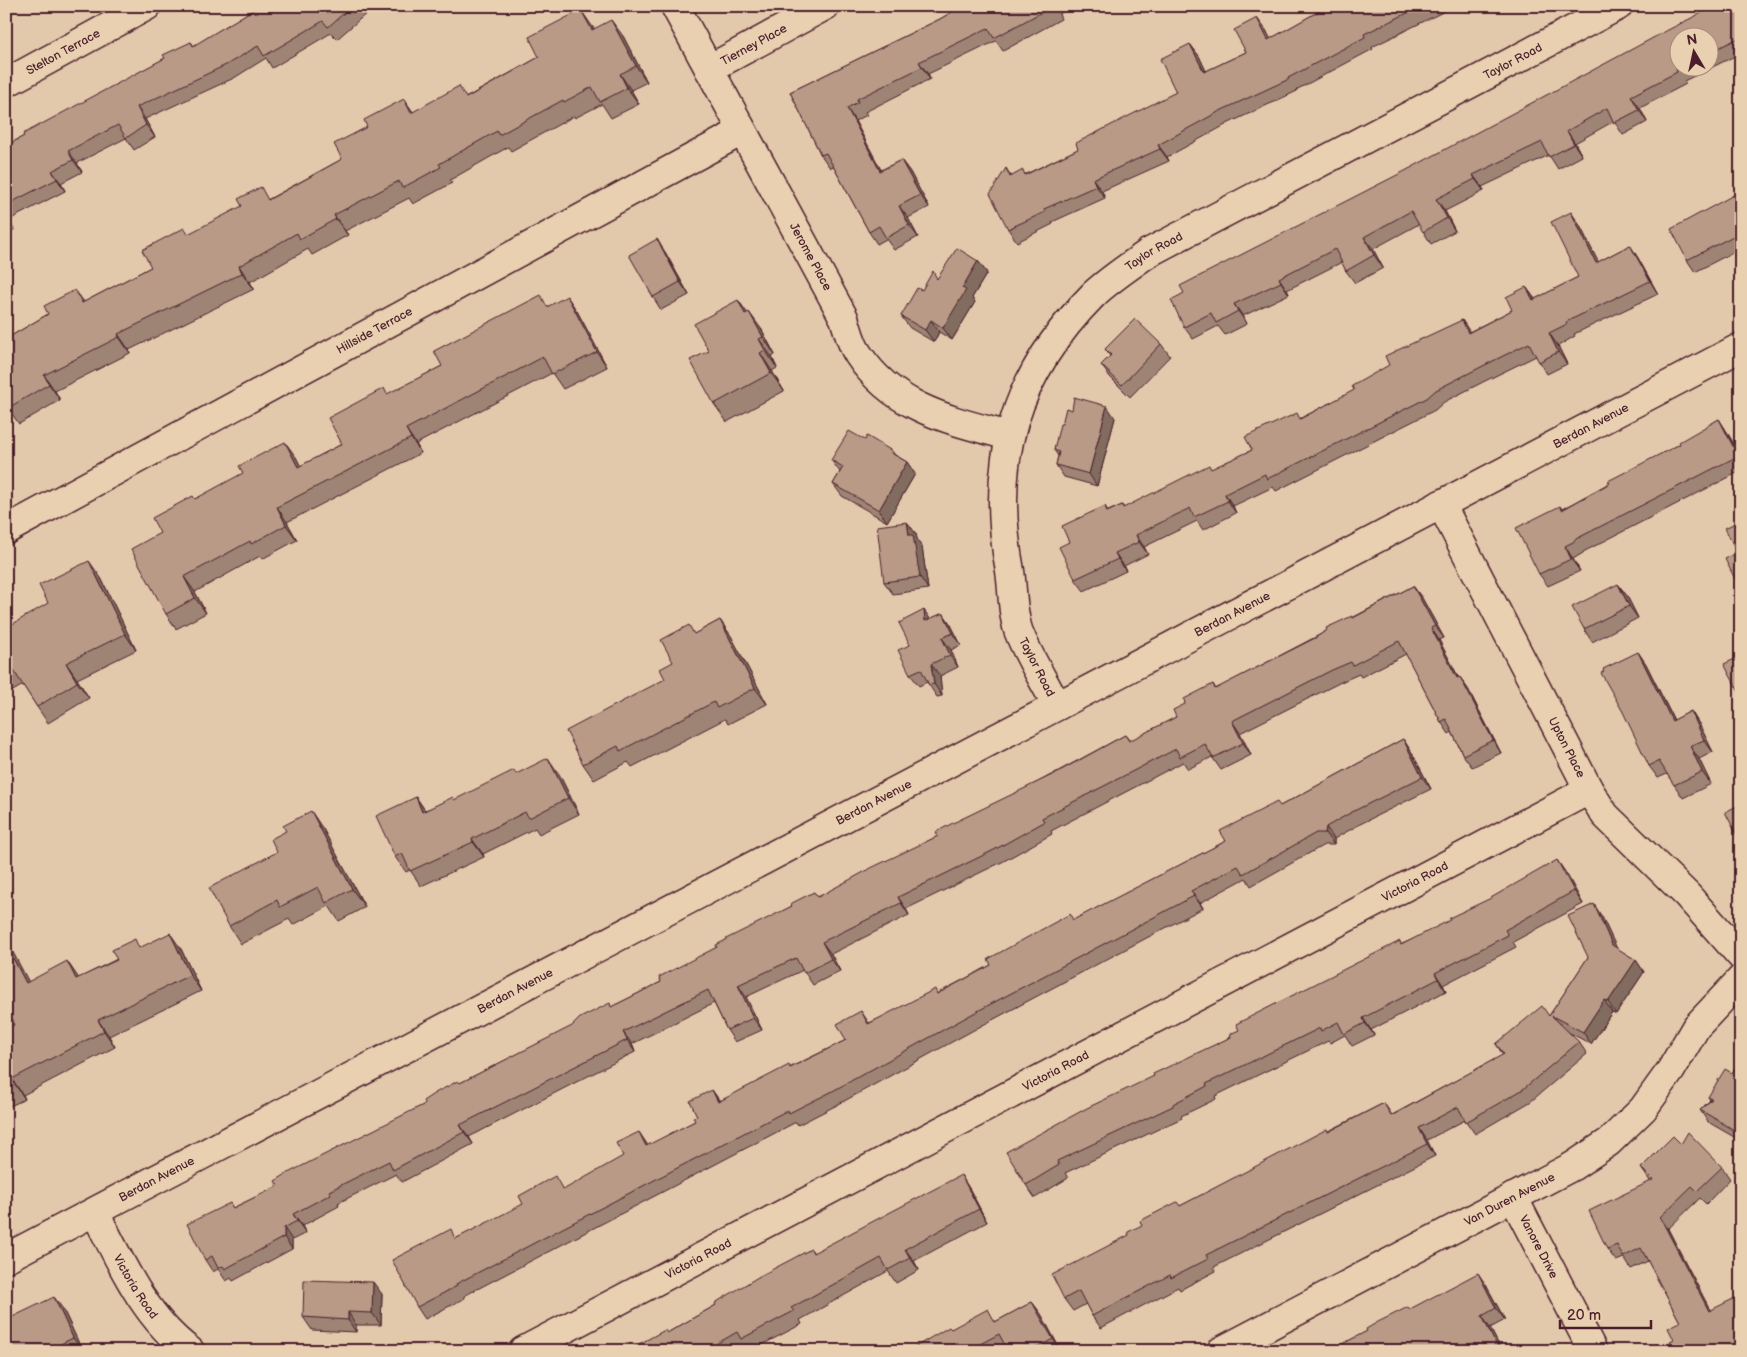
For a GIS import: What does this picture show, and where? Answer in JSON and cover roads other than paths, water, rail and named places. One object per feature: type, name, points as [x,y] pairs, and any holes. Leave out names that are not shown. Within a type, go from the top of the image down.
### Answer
[{"type":"street","name":"Stelton Terrace","points":[[6,83],[147,6]]},
{"type":"street","name":"Jerome Place","points":[[675,6],[844,318],[857,353],[878,379],[902,399],[929,413],[1009,436]]},
{"type":"street","name":"Tierney Place","points":[[709,69],[825,6]]},
{"type":"street","name":"Taylor Road","points":[[1057,706],[1019,634],[1002,533],[1002,484],[1009,436],[1015,416],[1035,370],[1059,333],[1095,293],[1148,253],[1618,6]]},
{"type":"street","name":"Hillside Terrace","points":[[6,530],[742,131]]},
{"type":"street","name":"Berdan Avenue","points":[[6,1258],[1741,347]]},
{"type":"street","name":"Upton Place","points":[[1441,504],[1589,790],[1605,814],[1687,895],[1741,956]]},
{"type":"street","name":"Victoria Road","points":[[523,1351],[1589,790]]},
{"type":"street","name":"Van Duren Avenue","points":[[1221,1351],[1573,1166],[1609,1142],[1643,1108],[1671,1070],[1696,1027],[1723,996],[1741,979]]},
{"type":"street","name":"Vanore Drive","points":[[1513,1197],[1593,1351]]},
{"type":"street","name":"Victoria Road","points":[[95,1212],[131,1280],[157,1319],[190,1351]]}]
